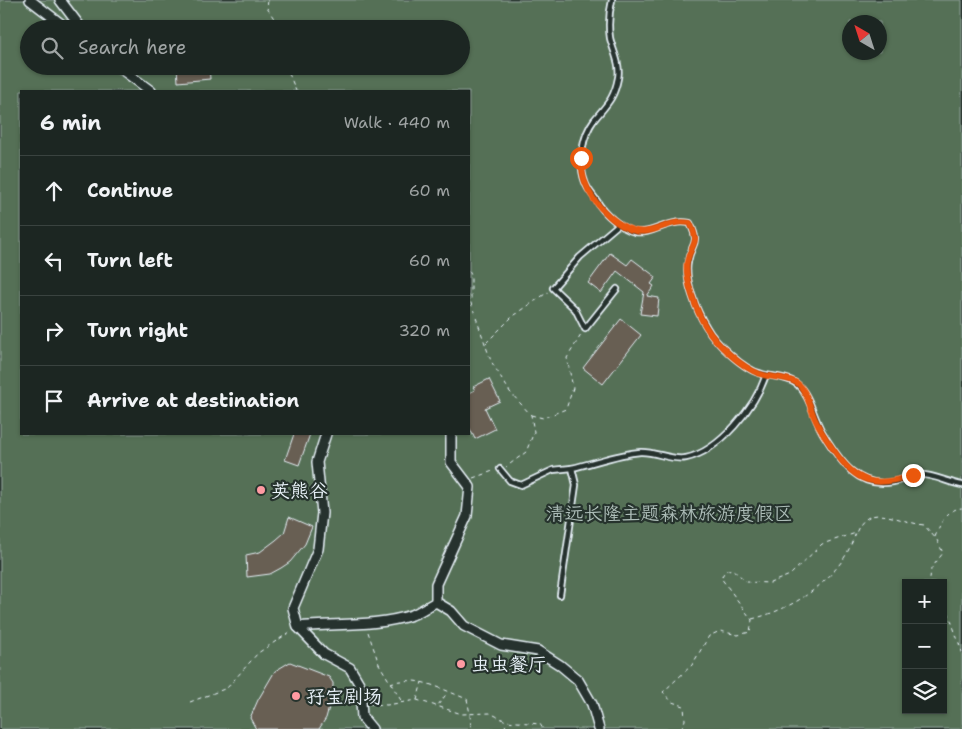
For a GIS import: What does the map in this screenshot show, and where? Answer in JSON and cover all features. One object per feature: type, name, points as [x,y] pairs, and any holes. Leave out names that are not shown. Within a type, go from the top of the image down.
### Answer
[{"type":"street","points":[[30,0],[56,20]]},
{"type":"street","points":[[60,0],[75,20]]},
{"type":"street","points":[[129,75],[150,90]]},
{"type":"street","points":[[326,435],[317,462],[322,513],[318,549],[293,608],[298,627],[324,654],[350,668],[360,685],[362,717],[372,729]]},
{"type":"street","points":[[436,602],[436,584],[468,516],[470,487],[451,462],[451,435]]},
{"type":"street","points":[[298,627],[337,623],[365,624],[412,614],[436,602]]},
{"type":"street","points":[[436,602],[451,611],[464,626],[501,645],[538,651],[560,665],[578,680],[592,704],[599,729]]},
{"type":"lane","points":[[612,0],[609,26],[619,76],[613,99],[593,122],[585,139],[581,158],[585,182],[600,208],[619,224],[634,232],[648,231],[676,221],[690,223],[695,234],[695,245],[687,262],[690,288],[706,328],[739,363],[766,375],[797,383],[804,392],[817,425],[842,464],[862,480],[892,482],[913,475],[930,475],[948,483],[962,485]]},
{"type":"lane","points":[[617,289],[585,329],[575,309],[553,288],[580,257],[619,224]]},
{"type":"lane","points":[[500,469],[510,481],[521,485],[553,470],[572,468],[641,452],[685,458],[709,448],[741,419],[760,391],[766,375]]},
{"type":"lane","points":[[560,595],[576,485],[572,468]]},
{"type":"path","points":[[268,0],[266,8],[275,20]]},
{"type":"path","points":[[290,75],[296,90]]},
{"type":"path","points":[[465,480],[500,469],[526,452],[534,432],[530,415],[510,392],[491,361],[471,303],[470,273]]},
{"type":"path","points":[[485,344],[512,317],[553,288]]},
{"type":"path","points":[[530,415],[543,418],[566,409],[573,388],[567,358],[585,329]]},
{"type":"path","points":[[934,538],[942,520],[955,509],[962,508]]},
{"type":"path","points":[[752,620],[777,613],[812,592],[843,560],[860,522],[866,517],[878,514],[911,524],[924,525],[943,553],[931,569],[930,579]]},
{"type":"path","points":[[681,729],[685,720],[684,706],[672,702],[662,692],[692,665],[709,636],[720,631],[738,635],[750,632],[752,620],[720,578],[725,571],[732,569],[747,582],[770,583],[790,575],[822,544],[856,533]]},
{"type":"path","points":[[947,609],[962,652]]},
{"type":"path","points":[[365,624],[379,664],[402,702]]},
{"type":"path","points":[[190,702],[226,688],[258,654],[298,627]]},
{"type":"path","points":[[390,683],[404,679],[422,681],[467,699],[471,729]]},
{"type":"path","points":[[417,700],[422,681]]},
{"type":"path","points":[[438,706],[448,692]]},
{"type":"path","points":[[361,703],[387,705],[417,700],[462,714],[490,713],[506,721],[540,724],[543,729]]},
{"type":"path","points":[[505,729],[506,721]]},
{"type":"green space","name":"清远长隆主题森林旅游度假区","points":[[0,0],[962,0],[962,729],[0,729]]},
{"type":"building","points":[[178,75],[210,75],[210,79],[178,82]]},
{"type":"building","points":[[610,253],[627,265],[632,259],[656,277],[651,284],[654,286],[647,296],[659,298],[657,316],[640,314],[644,292],[617,271],[601,293],[588,283]]},
{"type":"building","points":[[621,319],[641,335],[603,384],[583,368]]},
{"type":"building","points":[[489,379],[500,401],[485,408],[495,429],[475,439],[470,429],[470,392],[475,390],[473,387]]},
{"type":"building","points":[[294,435],[310,435],[299,465],[285,460]]},
{"type":"building","points":[[289,517],[312,527],[305,544],[290,562],[281,568],[270,574],[247,577],[246,555],[260,552],[284,533]]},
{"type":"building","name":"孖宝剧场","points":[[290,662],[329,677],[333,683],[333,693],[326,718],[319,729],[256,729],[250,718],[258,700],[275,671]]},
{"type":"place","name":"英熊谷","points":[[261,490]]},
{"type":"place","name":"虫虫餐厅","points":[[461,664]]},
{"type":"place","name":"孖宝剧场","points":[[296,696]]},
{"type":"route","points":[[581,158],[585,182],[600,208],[619,224],[634,232],[648,231],[676,221],[690,223],[695,234],[695,245],[687,262],[690,288],[706,328],[739,363],[760,374],[797,383],[804,392],[817,425],[842,464],[862,480],[876,483],[892,482],[913,475]]}]
